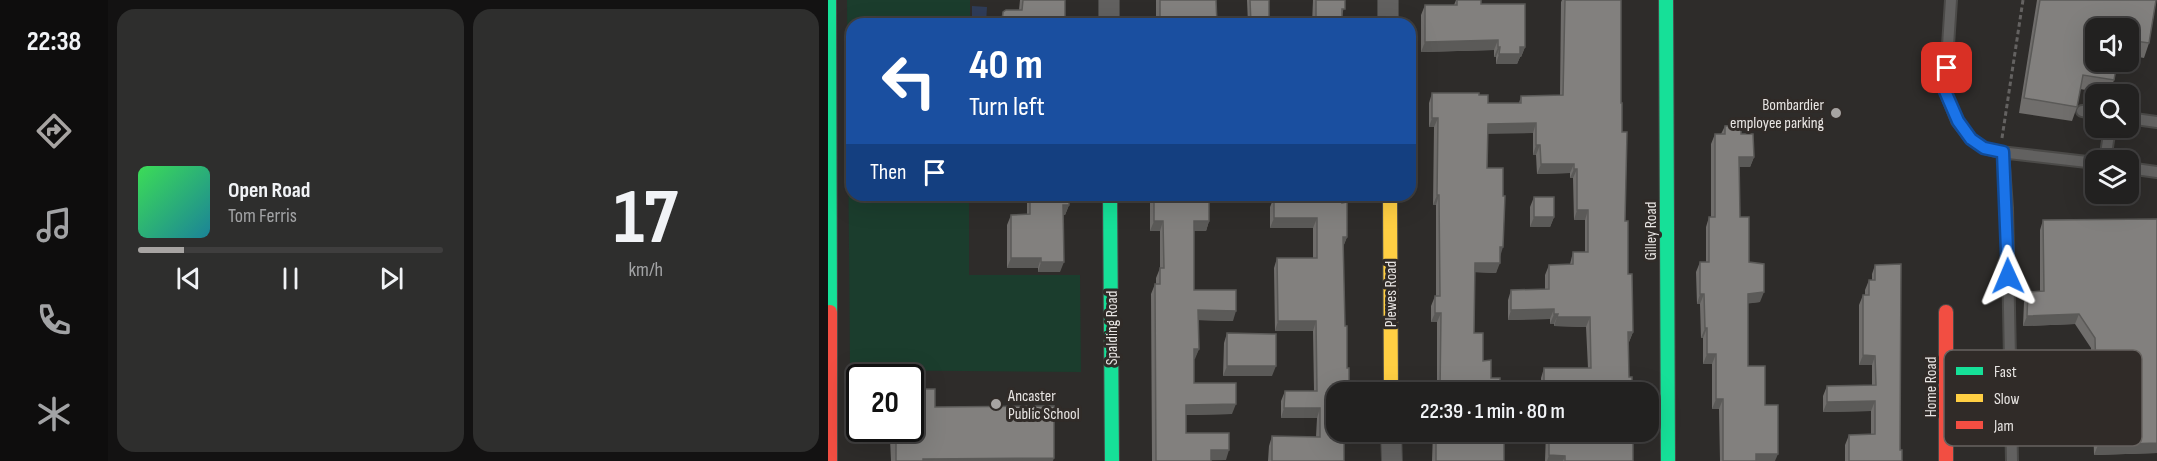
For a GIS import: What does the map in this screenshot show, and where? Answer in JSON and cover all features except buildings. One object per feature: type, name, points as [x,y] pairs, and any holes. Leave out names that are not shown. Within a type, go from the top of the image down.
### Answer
[{"type":"street","points":[[829,0],[830,461]]},
{"type":"street","points":[[1109,0],[1109,18]]},
{"type":"street","points":[[1388,0],[1388,18]]},
{"type":"street","name":"Gilley Road","points":[[1666,0],[1668,461]]},
{"type":"street","name":"Spalding Road","points":[[1110,201],[1112,461]]},
{"type":"street","name":"Plewes Road","points":[[1389,201],[1391,382]]},
{"type":"street","name":"Home Road","points":[[1946,312],[1946,350]]},
{"type":"street","points":[[1391,442],[1392,461]]},
{"type":"lane","points":[[1951,0],[1945,91],[1958,121],[1971,139],[1984,148],[2002,152],[2085,162]]},
{"type":"lane","points":[[2139,120],[2157,122]]},
{"type":"lane","points":[[2002,152],[2007,208],[2010,350]]},
{"type":"lane","points":[[2139,170],[2157,172]]},
{"type":"lane","points":[[2012,446],[2012,461]]},
{"type":"path","points":[[2002,152],[2023,0]]},
{"type":"green space","points":[[847,0],[970,0],[970,18],[847,18]]},
{"type":"green space","points":[[849,201],[969,201],[969,275],[1080,275],[1081,372],[924,371],[924,364],[850,364]]},
{"type":"water","points":[[972,6],[987,7],[986,18],[972,18]]},
{"type":"traffic: fast","points":[[829,0],[830,312]]},
{"type":"traffic: fast","points":[[1666,0],[1668,461]]},
{"type":"traffic: fast","points":[[1110,201],[1112,461]]},
{"type":"traffic: slow","points":[[1390,201],[1391,382]]},
{"type":"traffic: jam","points":[[830,312],[830,461]]},
{"type":"traffic: jam","points":[[1946,312],[1946,350]]},
{"type":"traffic: jam","points":[[1946,446],[1946,461]]},
{"type":"place","name":"Bombardier employee parking","points":[[1836,113]]},
{"type":"place","name":"Ancaster Public School","points":[[996,404]]},
{"type":"route","points":[[1947,68],[1945,91],[1958,121],[1971,139],[1984,148],[2003,152],[2008,276]]}]
